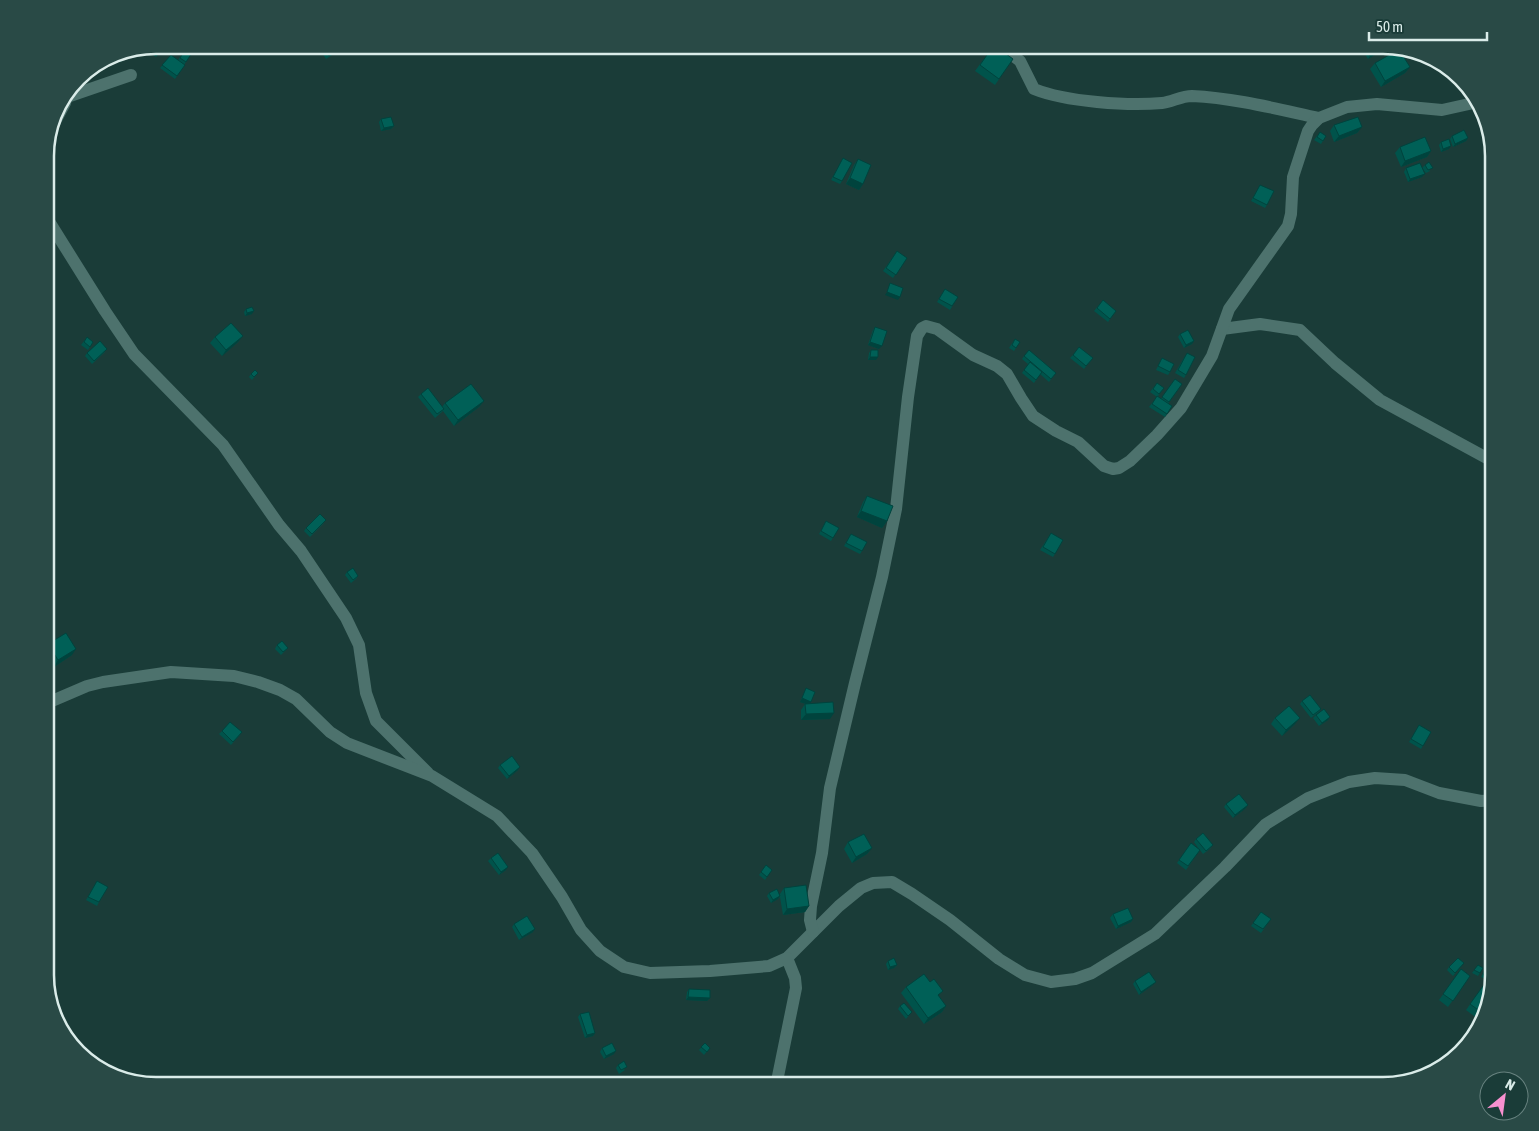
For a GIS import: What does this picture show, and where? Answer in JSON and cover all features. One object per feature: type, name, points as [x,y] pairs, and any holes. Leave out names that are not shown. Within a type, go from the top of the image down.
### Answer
[{"type":"street","points":[[1010,54],[1020,61],[1034,89],[1042,92],[1082,100],[1140,104],[1164,103],[1189,96],[1211,98],[1250,103],[1319,118]]},
{"type":"street","points":[[77,91],[131,75]]},
{"type":"street","points":[[813,932],[810,920],[811,906],[822,853],[830,788],[882,577],[896,509],[908,397],[917,336],[922,328],[926,326],[937,329],[973,355],[997,366],[1007,374],[1033,416],[1078,442],[1104,466],[1113,469],[1119,468],[1130,461],[1180,408],[1212,356],[1229,309],[1288,226],[1291,214],[1293,177],[1308,131],[1312,125],[1319,118],[1347,107],[1377,104],[1442,110],[1471,104]]},
{"type":"street","points":[[54,229],[134,354],[223,445],[279,525],[301,551],[346,618],[358,645],[366,693],[376,721],[432,776]]},
{"type":"street","points":[[1222,330],[1260,324],[1300,330],[1335,363],[1380,400],[1485,457]]},
{"type":"street","points":[[54,700],[87,686],[121,678],[171,672],[234,676],[280,690],[296,699],[330,732],[347,743],[432,776],[497,816],[532,853],[562,897],[581,930],[600,950],[624,967],[650,973],[710,971],[769,966],[787,958],[860,888],[873,884],[892,882],[950,920],[999,960],[1025,975],[1051,982],[1075,980],[1092,973],[1155,934],[1225,867],[1266,824],[1308,798],[1349,782],[1375,778],[1405,780],[1439,793],[1485,801]]},
{"type":"street","points":[[778,1077],[796,988],[795,978],[787,958]]},
{"type":"building","points":[[182,54],[191,54],[186,62],[180,58]]},
{"type":"building","points":[[988,54],[1006,54],[1013,59],[999,79],[980,65]]},
{"type":"building","points":[[171,55],[185,65],[177,76],[162,65]]},
{"type":"building","points":[[1390,55],[1396,55],[1403,56],[1410,67],[1385,81],[1375,63]]},
{"type":"building","points":[[391,117],[394,126],[384,128],[381,119]]},
{"type":"building","points":[[1358,117],[1362,127],[1339,136],[1334,125]]},
{"type":"building","points":[[1464,130],[1468,138],[1455,144],[1452,136]]},
{"type":"building","points":[[1320,132],[1326,136],[1323,141],[1317,137]]},
{"type":"building","points":[[1425,137],[1431,151],[1405,161],[1400,147]]},
{"type":"building","points":[[1449,139],[1451,146],[1443,149],[1441,142]]},
{"type":"building","points":[[843,158],[852,163],[842,181],[833,177]]},
{"type":"building","points":[[858,159],[871,165],[863,184],[850,178]]},
{"type":"building","points":[[1429,162],[1433,168],[1428,170],[1425,165]]},
{"type":"building","points":[[1420,163],[1425,174],[1410,179],[1406,168]]},
{"type":"building","points":[[1260,185],[1274,191],[1267,205],[1253,198]]},
{"type":"building","points":[[897,251],[907,258],[896,275],[886,268]]},
{"type":"building","points":[[890,283],[903,288],[900,297],[887,292]]},
{"type":"building","points":[[945,289],[958,297],[952,306],[939,299]]},
{"type":"building","points":[[1103,300],[1116,311],[1110,319],[1097,308]]},
{"type":"building","points":[[252,307],[254,311],[247,313],[246,309]]},
{"type":"building","points":[[231,323],[243,336],[226,350],[215,337]]},
{"type":"building","points":[[875,327],[887,331],[882,346],[870,342]]},
{"type":"building","points":[[1188,330],[1194,341],[1186,345],[1180,334]]},
{"type":"building","points":[[87,337],[93,342],[90,347],[84,342]]},
{"type":"building","points":[[1015,339],[1020,342],[1016,348],[1012,345]]},
{"type":"building","points":[[100,341],[107,349],[94,361],[87,353]]},
{"type":"building","points":[[1079,347],[1093,358],[1086,366],[1073,355]]},
{"type":"building","points":[[871,350],[878,350],[878,357],[870,357]]},
{"type":"building","points":[[1029,350],[1056,373],[1051,379],[1024,356]]},
{"type":"building","points":[[1187,353],[1195,357],[1186,375],[1178,370]]},
{"type":"building","points":[[1162,358],[1174,364],[1170,372],[1158,366]]},
{"type":"building","points":[[1030,362],[1042,372],[1036,380],[1024,370]]},
{"type":"building","points":[[255,370],[258,373],[254,377],[251,374]]},
{"type":"building","points":[[1175,379],[1182,384],[1169,402],[1162,397]]},
{"type":"building","points":[[1157,383],[1164,388],[1159,394],[1153,389]]},
{"type":"building","points":[[471,384],[484,401],[458,420],[445,403]]},
{"type":"building","points":[[428,388],[444,409],[437,414],[421,394]]},
{"type":"building","points":[[1157,396],[1172,406],[1167,414],[1152,404]]},
{"type":"building","points":[[867,496],[893,506],[887,521],[861,511]]},
{"type":"building","points":[[320,514],[326,520],[312,534],[306,528]]},
{"type":"building","points":[[826,521],[839,528],[833,538],[821,531]]},
{"type":"building","points":[[1051,533],[1063,540],[1055,554],[1043,547]]},
{"type":"building","points":[[851,534],[867,542],[862,551],[846,543]]},
{"type":"building","points":[[353,568],[358,576],[353,580],[347,572]]},
{"type":"building","points":[[66,633],[76,649],[58,660],[54,654],[54,640]]},
{"type":"building","points":[[282,641],[288,648],[283,652],[277,645]]},
{"type":"building","points":[[806,688],[815,692],[811,702],[802,698]]},
{"type":"building","points":[[1310,695],[1321,709],[1313,715],[1302,701]]},
{"type":"building","points":[[833,702],[834,713],[806,714],[805,704]]},
{"type":"building","points":[[1289,706],[1300,718],[1286,730],[1275,718]]},
{"type":"building","points":[[1324,709],[1330,717],[1322,723],[1316,715]]},
{"type":"building","points":[[230,722],[242,732],[233,742],[222,731]]},
{"type":"building","points":[[1419,725],[1431,732],[1423,746],[1411,739]]},
{"type":"building","points":[[512,756],[520,767],[509,776],[500,765]]},
{"type":"building","points":[[1239,794],[1248,805],[1235,815],[1226,804]]},
{"type":"building","points":[[1203,833],[1213,845],[1206,851],[1196,839]]},
{"type":"building","points":[[864,834],[872,848],[856,857],[848,842]]},
{"type":"building","points":[[1191,843],[1200,850],[1188,866],[1179,860]]},
{"type":"building","points":[[498,853],[508,867],[501,872],[491,858]]},
{"type":"building","points":[[766,865],[772,870],[767,877],[761,872]]},
{"type":"building","points":[[97,881],[108,887],[99,902],[88,897]]},
{"type":"building","points":[[806,885],[809,906],[787,909],[784,888]]},
{"type":"building","points":[[777,889],[780,896],[773,900],[769,893]]},
{"type":"building","points":[[1128,908],[1133,919],[1118,926],[1113,914]]},
{"type":"building","points":[[1261,912],[1271,919],[1263,929],[1253,923]]},
{"type":"building","points":[[527,916],[535,929],[522,937],[514,924]]},
{"type":"building","points":[[894,958],[897,965],[890,967],[888,961]]},
{"type":"building","points":[[1458,958],[1464,963],[1455,973],[1449,967]]},
{"type":"building","points":[[1478,965],[1483,968],[1480,973],[1474,970]]},
{"type":"building","points":[[1461,969],[1470,976],[1453,1001],[1443,994]]},
{"type":"building","points":[[1149,972],[1156,982],[1141,992],[1135,981]]},
{"type":"building","points":[[924,974],[930,982],[934,979],[943,991],[938,995],[946,1006],[928,1018],[906,987]]},
{"type":"building","points":[[1483,986],[1484,987],[1479,1011],[1470,1004]]},
{"type":"building","points":[[689,989],[710,990],[710,998],[688,997]]},
{"type":"building","points":[[904,1003],[912,1012],[908,1016],[900,1006]]},
{"type":"building","points":[[589,1012],[595,1033],[587,1035],[580,1014]]},
{"type":"building","points":[[612,1043],[616,1051],[606,1056],[602,1048]]},
{"type":"building","points":[[705,1043],[710,1048],[707,1052],[701,1047]]},
{"type":"building","points":[[624,1061],[627,1067],[621,1070],[618,1065]]}]
